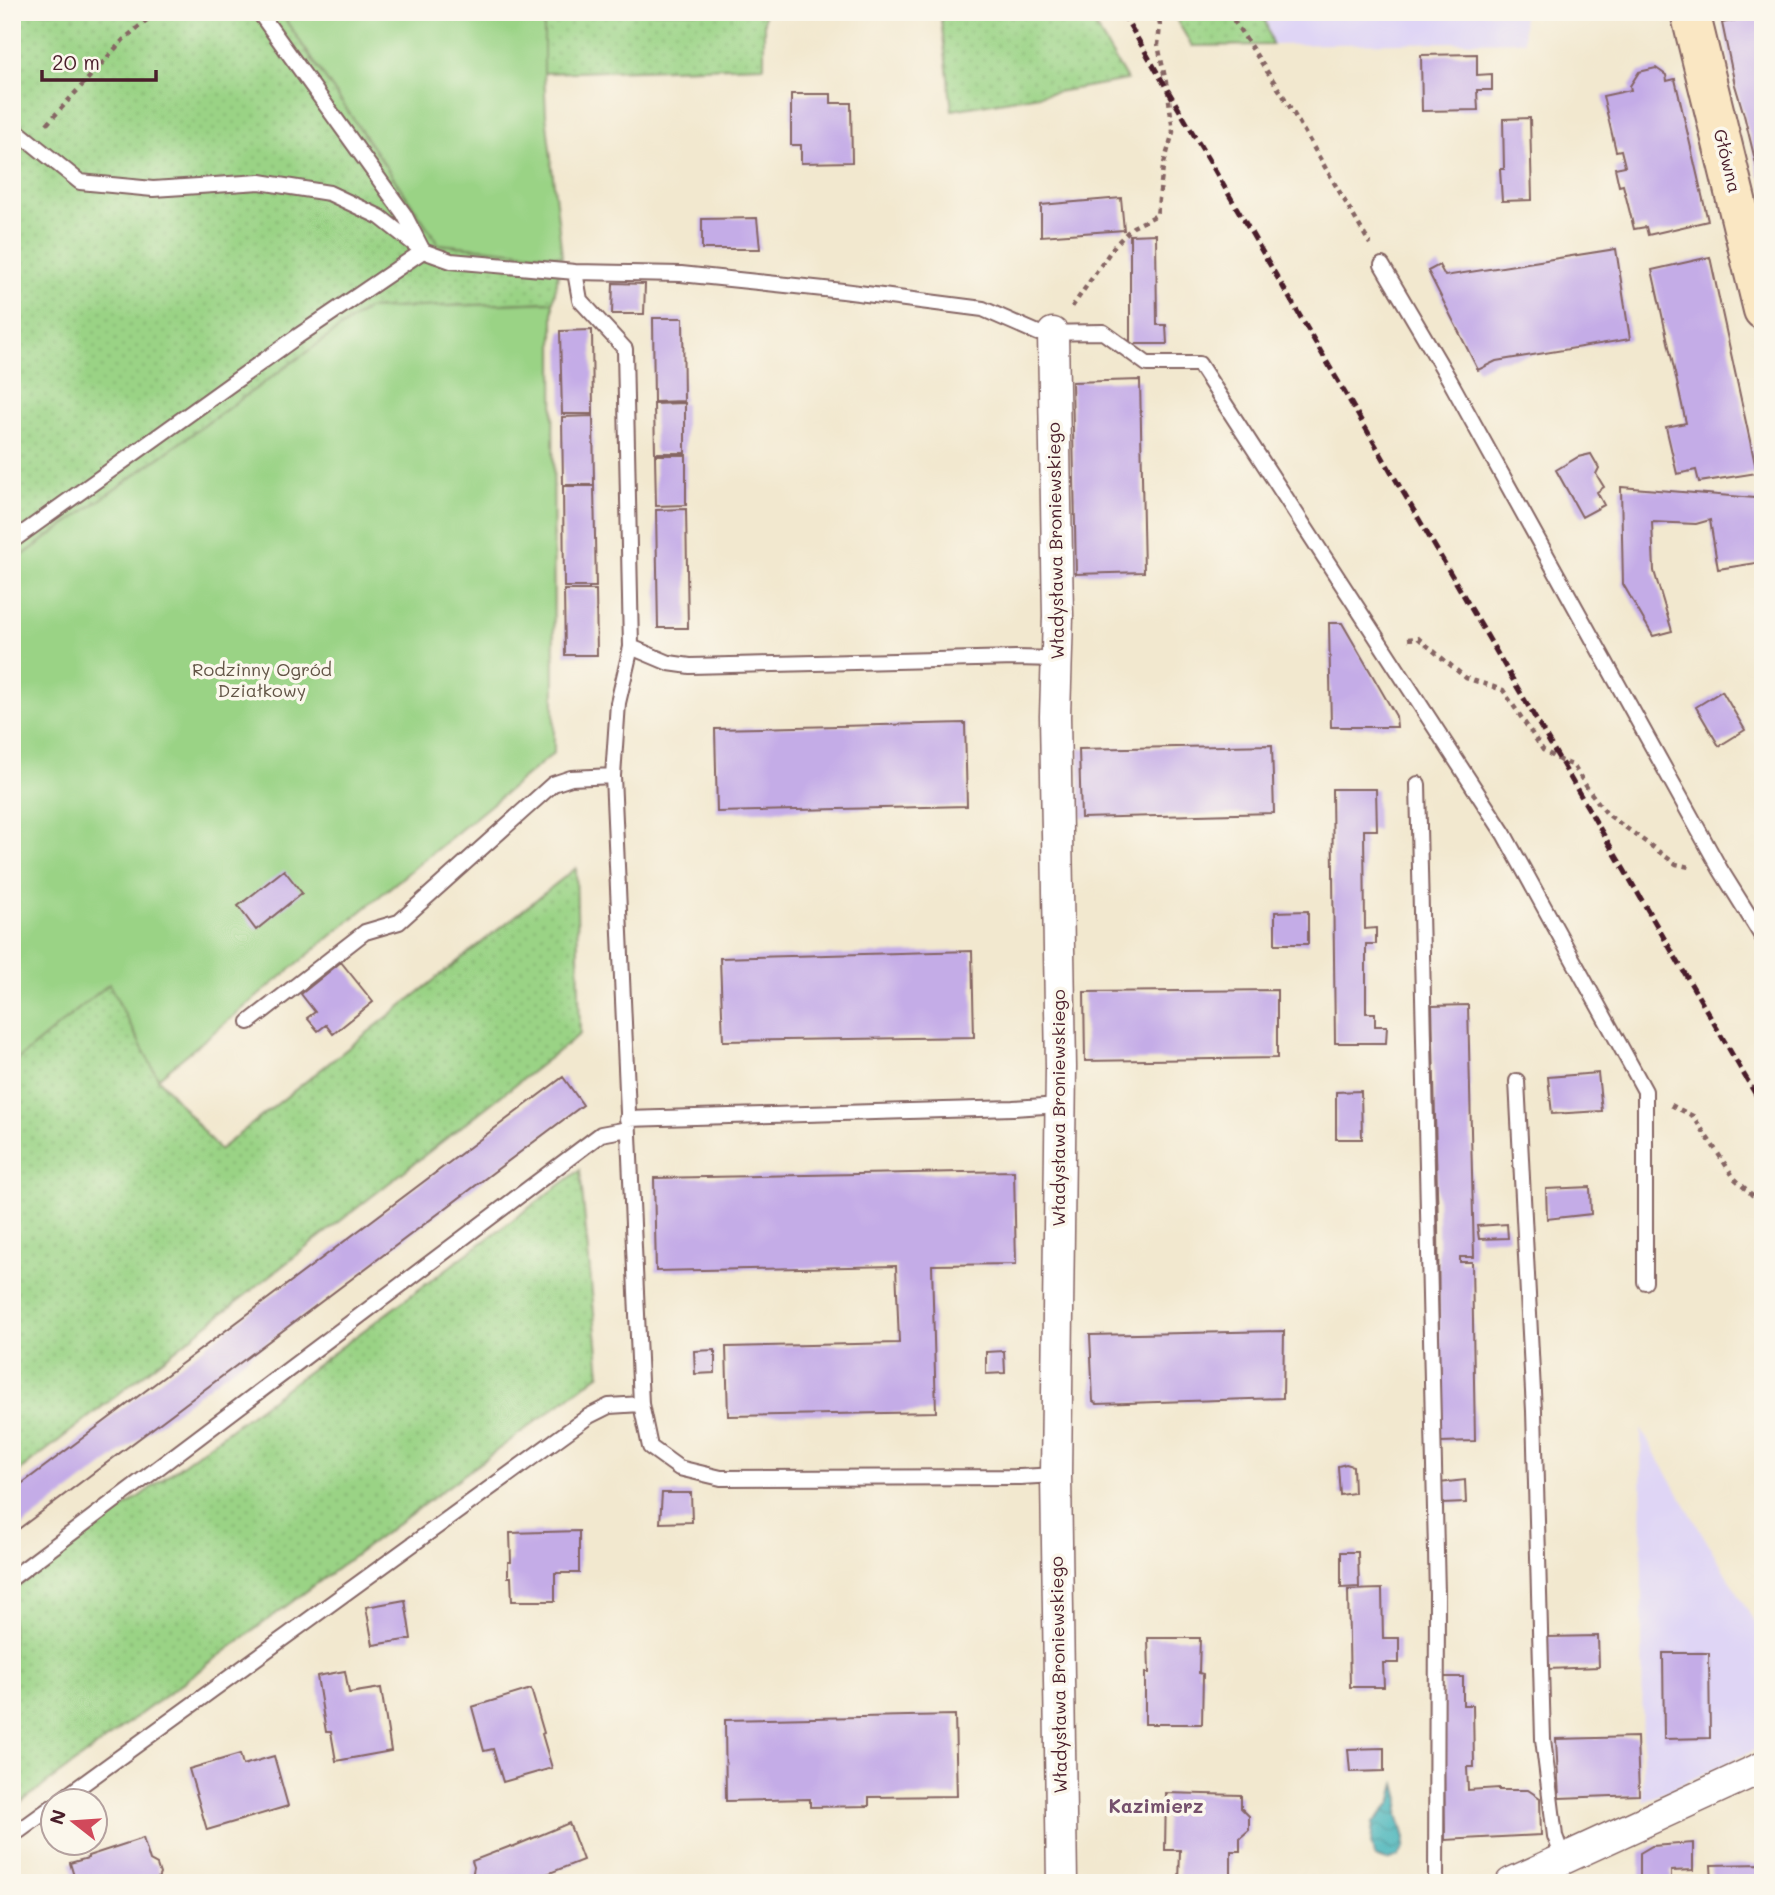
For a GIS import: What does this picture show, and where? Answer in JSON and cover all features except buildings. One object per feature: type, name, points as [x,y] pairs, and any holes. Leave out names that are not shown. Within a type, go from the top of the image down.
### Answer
[{"type":"street","name":"Główna","points":[[1690,12],[1763,310]]},
{"type":"street","name":"Władysława Broniewskiego","points":[[1053,333],[1058,616],[1055,716],[1060,1105],[1056,1475],[1062,1883]]},
{"type":"street","points":[[1527,1879],[1563,1858],[1763,1767]]},
{"type":"lane","points":[[259,12],[404,214],[423,251]]},
{"type":"lane","points":[[12,127],[80,182],[153,189],[260,182],[329,193],[380,217],[423,251],[451,261],[575,272],[681,274],[983,309],[1038,332],[1103,332],[1147,364],[1199,365],[1504,834],[1645,1091],[1645,1282]]},
{"type":"lane","points":[[12,541],[298,336],[423,251]]},
{"type":"lane","points":[[1382,265],[1449,379],[1720,869],[1763,938]]},
{"type":"lane","points":[[575,272],[580,300],[625,349],[631,647],[618,703],[613,776],[641,1404],[650,1447],[678,1468],[721,1478],[1056,1475]]},
{"type":"lane","points":[[631,647],[669,663],[690,666],[1057,659]]},
{"type":"lane","points":[[249,1022],[365,932],[399,922],[552,784],[571,778],[613,776]]},
{"type":"lane","points":[[1418,784],[1437,1594],[1436,1883]]},
{"type":"lane","points":[[1517,1081],[1534,1410],[1543,1739],[1555,1836],[1563,1858]]},
{"type":"lane","points":[[12,1578],[601,1134],[628,1124],[1060,1105]]},
{"type":"lane","points":[[82,1786],[589,1416],[609,1406],[641,1404]]},
{"type":"lane","points":[[19,1831],[38,1817]]},
{"type":"path","points":[[30,143],[123,40],[156,12]]},
{"type":"path","points":[[1053,333],[1115,245],[1133,227],[1157,215],[1163,167],[1173,132],[1158,45],[1160,25],[1157,12]]},
{"type":"path","points":[[1228,12],[1284,96],[1382,265]]},
{"type":"path","points":[[1369,625],[1397,640],[1418,638],[1466,678],[1503,690],[1543,750],[1573,765],[1607,814],[1676,864],[1711,872],[1720,869]]},
{"type":"path","points":[[1645,1091],[1693,1116],[1735,1179],[1763,1205]]},
{"type":"shaded area","points":[[1263,12],[1523,12],[1524,41],[1272,45]]},
{"type":"shaded area","points":[[1641,1429],[1763,1637],[1763,1746],[1643,1802]]},
{"type":"green space","points":[[12,12],[280,12],[439,244],[562,256],[553,302],[367,309],[12,563]]},
{"type":"green space","points":[[280,12],[544,12],[546,114],[562,256],[439,244]]},
{"type":"green space","points":[[544,12],[764,12],[764,66],[544,73]]},
{"type":"green space","points":[[940,12],[1087,12],[1127,80],[952,110]]},
{"type":"green space","points":[[1172,12],[1263,12],[1272,45],[1192,46]]},
{"type":"green space","name":"Rodzinny Ogród Działkowy","points":[[553,302],[554,753],[158,1078],[109,984],[12,1064],[12,563],[367,309]]},
{"type":"green space","points":[[576,868],[580,1034],[12,1477],[12,1064],[109,983],[158,1078],[219,1150]]},
{"type":"green space","points":[[580,1170],[600,1374],[43,1786],[38,1786],[38,1790],[12,1809],[12,1591]]},
{"type":"water","points":[[1396,1784],[1400,1799],[1398,1814],[1405,1838],[1404,1848],[1398,1857],[1387,1861],[1375,1857],[1371,1844],[1373,1823],[1391,1803]]},
{"type":"railway","points":[[1122,12],[1763,1107]]},
{"type":"district","name":"Kazimierz","points":[[1156,1806]]}]
